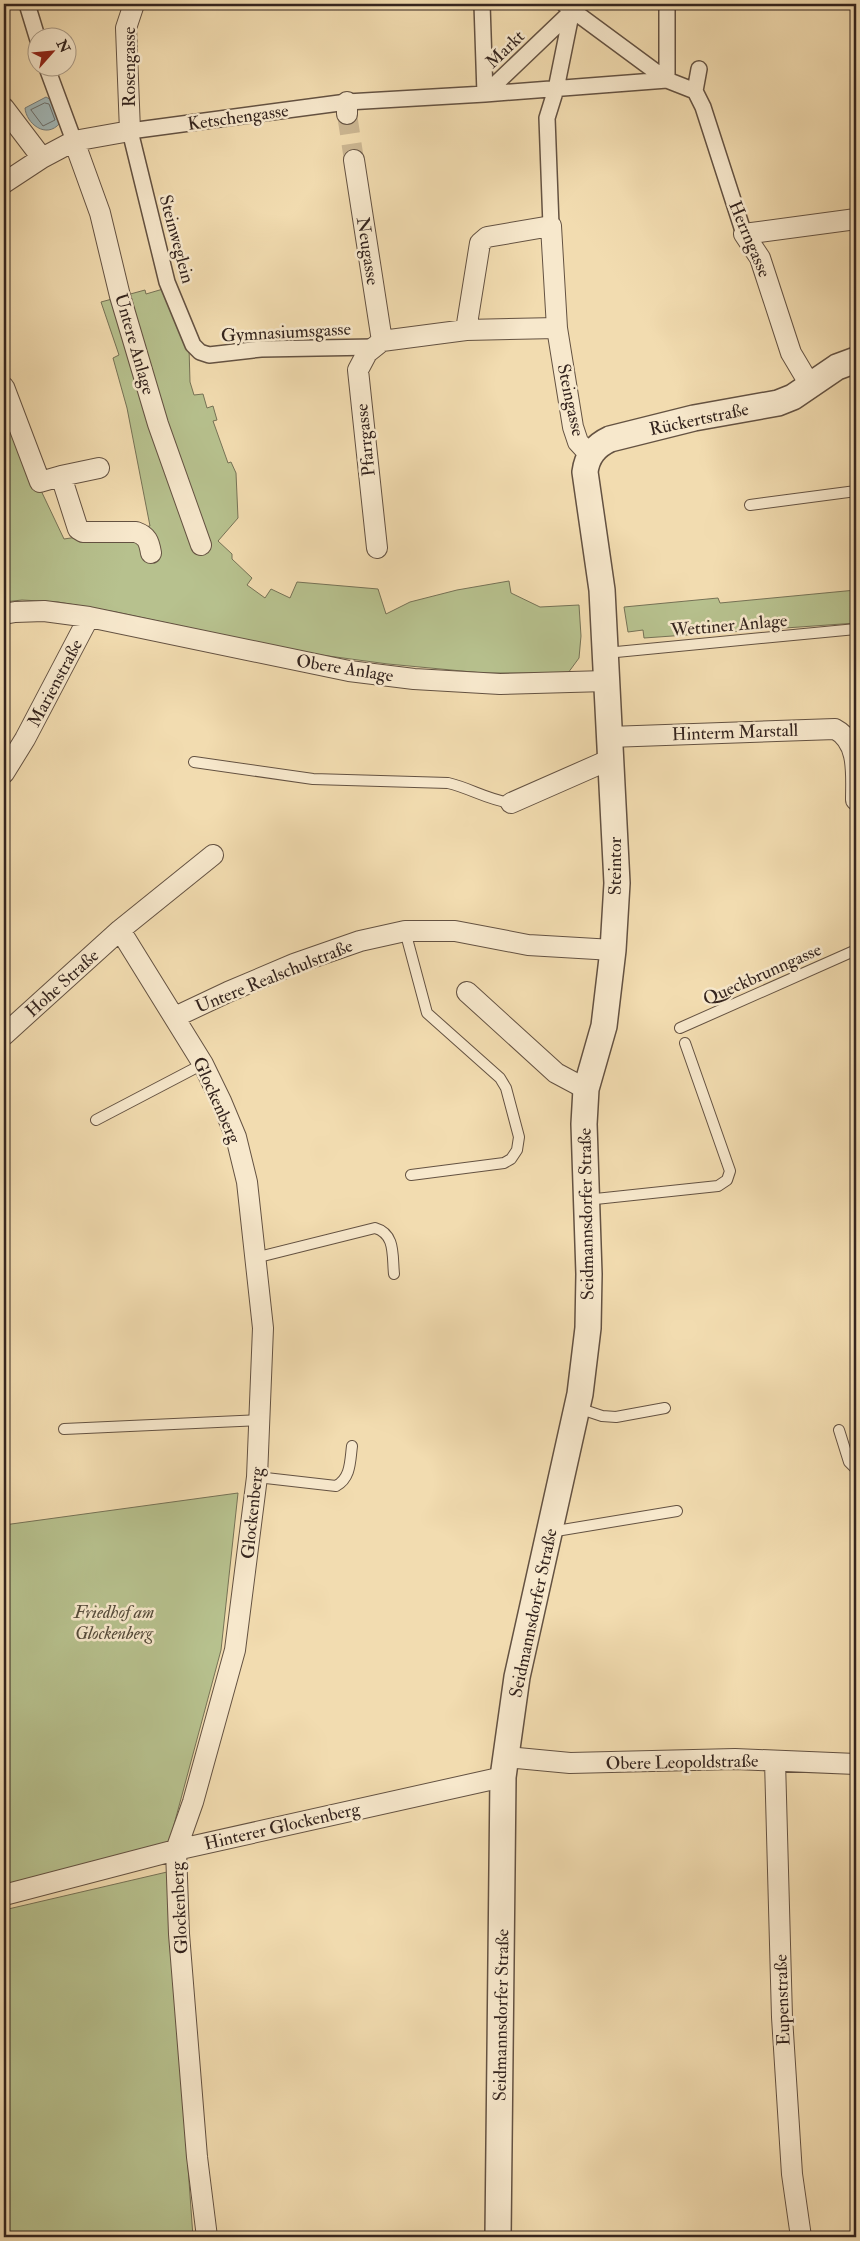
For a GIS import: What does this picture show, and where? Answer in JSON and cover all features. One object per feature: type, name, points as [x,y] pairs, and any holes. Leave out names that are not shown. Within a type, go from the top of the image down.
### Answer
[{"type":"street","points":[[27,4],[34,28]]},
{"type":"street","name":"Rosengasse","points":[[130,132],[126,28],[134,4]]},
{"type":"street","name":"Markt","points":[[482,4],[485,94]]},
{"type":"street","points":[[667,4],[667,80]]},
{"type":"street","points":[[556,89],[573,5],[667,80],[695,91],[700,69]]},
{"type":"street","name":"Markt","points":[[485,94],[573,5]]},
{"type":"street","points":[[51,78],[74,141]]},
{"type":"street","name":"Markt","points":[[485,94],[667,80]]},
{"type":"street","name":"Steingasse","points":[[556,89],[547,118],[557,328],[574,427],[578,442],[590,455],[585,472],[602,590],[610,748]]},
{"type":"street","name":"Herrngasse","points":[[695,91],[703,107],[744,234],[760,258],[791,353],[810,385]]},
{"type":"street","name":"Ketschengasse","points":[[4,183],[42,158],[74,141],[130,132],[485,94]]},
{"type":"street","points":[[4,108],[42,158]]},
{"type":"street","name":"Steinweglein","points":[[130,132],[167,282],[193,345],[200,352]]},
{"type":"street","name":"Untere Anlage","points":[[74,141],[100,213],[120,296],[158,424],[201,545]]},
{"type":"street","name":"Neugasse","points":[[354,160],[378,344]]},
{"type":"street","points":[[744,234],[856,219]]},
{"type":"street","points":[[460,330],[480,243],[488,237],[551,226]]},
{"type":"street","points":[[378,344],[460,330],[557,328]]},
{"type":"street","name":"Gymnasiumsgasse","points":[[200,352],[209,355],[261,349],[378,344]]},
{"type":"street","name":"Pfarrgasse","points":[[377,548],[358,370],[363,359],[378,344]]},
{"type":"street","name":"Rückertstraße","points":[[590,455],[601,444],[610,439],[694,418],[778,403],[793,397],[837,367],[856,360]]},
{"type":"street","points":[[4,387],[40,482],[99,468]]},
{"type":"street","points":[[62,476],[78,529],[83,532],[136,532],[143,534],[148,540],[151,553]]},
{"type":"street","name":"Obere Anlage","points":[[4,614],[44,611],[89,617],[349,671],[414,679],[500,684],[606,681]]},
{"type":"street","name":"Marienstraße","points":[[4,773],[25,739],[89,617]]},
{"type":"street","name":"Hinterm Marstall","points":[[610,748],[829,728],[852,737]]},
{"type":"street","points":[[852,737],[855,754],[856,800]]},
{"type":"street","points":[[511,803],[610,748]]},
{"type":"street","name":"Steintor","points":[[608,994],[617,883],[610,748]]},
{"type":"street","points":[[120,930],[213,855]]},
{"type":"street","name":"Glockenberg","points":[[120,930],[175,1017],[202,1064],[221,1101],[236,1137],[247,1182],[263,1328],[257,1477],[235,1650],[193,1802],[176,1850],[179,1934],[197,2157],[208,2237]]},
{"type":"street","name":"Hohe Straße","points":[[4,1035],[120,930]]},
{"type":"street","name":"Untere Realschulstraße","points":[[175,1017],[294,964],[360,941],[405,931],[455,931],[528,945],[613,950]]},
{"type":"street","points":[[467,992],[556,1073],[586,1089]]},
{"type":"street","name":"Seidmannsdorfer Straße","points":[[498,2237],[505,1767],[517,1677],[578,1408],[588,1328],[589,1274],[584,1124],[586,1089],[604,1026],[608,994]]},
{"type":"street","name":"Obere Leopoldstraße","points":[[505,1767],[686,1759],[856,1764]]},
{"type":"street","name":"Eupenstraße","points":[[775,1761],[782,2016],[792,2174],[802,2237]]},
{"type":"street","name":"Hinterer Glockenberg","points":[[4,1895],[505,1767]]},
{"type":"lane","points":[[750,506],[856,492]]},
{"type":"lane","name":"Wettiner Anlage","points":[[605,653],[856,629]]},
{"type":"lane","points":[[194,762],[313,779],[448,783],[495,801],[511,803]]},
{"type":"lane","points":[[405,931],[427,1013],[500,1078],[511,1100],[519,1137],[517,1150],[511,1159],[504,1163],[411,1176]]},
{"type":"lane","name":"Queckbrunngasse","points":[[680,1028],[856,950]]},
{"type":"lane","points":[[586,1200],[718,1186],[727,1180],[730,1172],[685,1043]]},
{"type":"lane","points":[[96,1120],[202,1064]]},
{"type":"lane","points":[[255,1258],[375,1228],[388,1235],[391,1242],[394,1274]]},
{"type":"lane","points":[[578,1408],[602,1416],[616,1418],[664,1408]]},
{"type":"lane","points":[[64,1429],[260,1420]]},
{"type":"lane","points":[[839,1430],[849,1462],[856,1469]]},
{"type":"lane","points":[[257,1477],[336,1486],[343,1482],[347,1476],[352,1446]]},
{"type":"lane","points":[[550,1532],[676,1511]]},
{"type":"green space","points":[[163,289],[189,347],[190,382],[194,395],[203,394],[207,408],[213,406],[217,420],[213,421],[228,463],[231,462],[236,473],[238,518],[218,541],[232,554],[232,559],[252,578],[247,585],[265,598],[271,589],[290,598],[297,582],[378,589],[386,614],[410,602],[457,590],[509,581],[511,593],[540,607],[579,605],[581,636],[579,658],[568,673],[483,673],[388,664],[306,653],[116,612],[58,602],[22,600],[4,602],[4,425],[12,421],[36,480],[64,539],[150,526],[127,408],[113,358],[119,355],[101,302],[145,290],[146,294]]},
{"type":"green space","points":[[856,590],[856,623],[644,638],[643,630],[628,632],[624,607],[718,598],[720,603]]},
{"type":"green space","name":"Friedhof am Glockenberg","points":[[238,1493],[221,1650],[168,1847],[4,1889],[4,1525]]},
{"type":"green space","points":[[167,1872],[193,2237],[4,2237],[4,1910]]},
{"type":"water","points":[[46,97],[53,101],[60,123],[55,128],[43,130],[33,124],[26,114],[25,108]]},
{"type":"tunnel","points":[[347,114],[354,160]]}]
